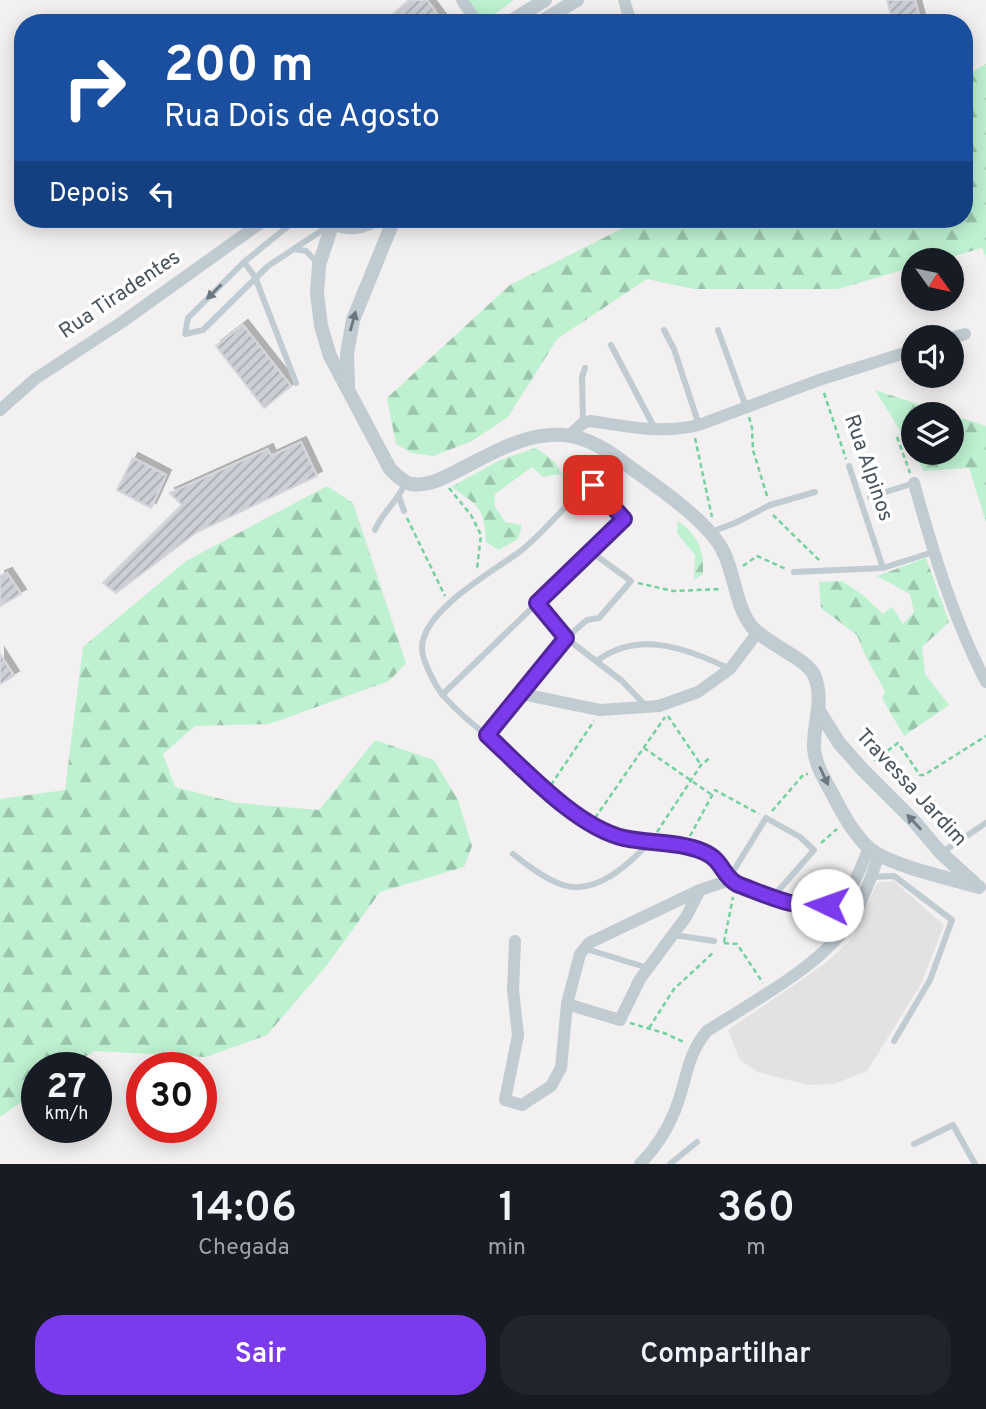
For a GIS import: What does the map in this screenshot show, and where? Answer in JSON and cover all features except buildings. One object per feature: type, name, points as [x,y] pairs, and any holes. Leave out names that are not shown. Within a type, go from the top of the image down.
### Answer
[{"type":"street","points":[[522,14],[545,0]]},
{"type":"street","points":[[553,14],[577,0]]},
{"type":"street","name":"Rua Tiradentes","points":[[0,410],[35,379],[122,322],[253,228]]},
{"type":"street","points":[[330,228],[319,265],[317,293],[323,334],[330,356],[390,469],[405,481],[419,484],[441,479],[516,443],[537,438],[569,436],[599,447],[624,462],[711,531],[725,555],[747,619],[758,632],[811,670],[818,690],[819,710],[814,751],[822,774],[847,820],[874,851],[983,890]]},
{"type":"street","points":[[348,389],[348,354],[353,320],[390,228]]},
{"type":"street","points":[[569,436],[583,422],[610,423],[655,431],[680,430],[819,380],[901,354]]},
{"type":"street","points":[[914,483],[933,552],[960,630],[986,682]]},
{"type":"street","points":[[522,694],[600,710],[648,708],[677,702],[698,692],[730,669],[758,632]]},
{"type":"street","points":[[487,735],[566,638]]},
{"type":"street","points":[[971,654],[986,648]]},
{"type":"street","name":"Travessa Jardim","points":[[819,710],[832,733],[863,770],[913,820],[941,853],[983,890]]},
{"type":"street","points":[[814,735],[821,730],[832,733]]},
{"type":"street","points":[[640,1164],[664,1133],[674,1112],[694,1048],[707,1031],[808,964],[832,943],[850,922],[871,877],[874,851]]},
{"type":"street","points":[[718,860],[731,880],[772,898],[816,907],[838,901],[853,884],[874,851]]},
{"type":"street","points":[[926,870],[934,867],[941,853]]},
{"type":"street","points":[[515,941],[513,989],[518,1035],[505,1100],[522,1105],[551,1086],[561,1068],[568,1004],[583,948],[701,890],[731,880]]},
{"type":"street","points":[[568,1004],[620,1020],[640,979],[686,917],[701,890]]},
{"type":"lane","points":[[286,228],[244,262],[188,318],[185,334],[203,330],[255,277],[322,228]]},
{"type":"lane","points":[[294,249],[306,251],[319,265]]},
{"type":"lane","points":[[244,262],[255,277],[296,383]]},
{"type":"lane","points":[[664,330],[674,349],[699,425]]},
{"type":"lane","points":[[718,330],[746,407]]},
{"type":"lane","points":[[611,345],[655,431]]},
{"type":"lane","points":[[583,422],[582,377],[585,368]]},
{"type":"lane","name":"Rua Alpinos","points":[[849,466],[883,568]]},
{"type":"lane","points":[[375,530],[380,517],[399,498],[405,481]]},
{"type":"lane","points":[[870,497],[914,483]]},
{"type":"lane","points":[[442,695],[624,519],[592,484],[532,542],[449,604],[431,624],[423,638],[422,657],[442,695],[547,791],[591,824],[624,838],[686,845],[718,860]]},
{"type":"lane","points":[[711,531],[735,523],[770,505],[815,492]]},
{"type":"lane","points":[[399,498],[404,511]]},
{"type":"lane","points":[[566,638],[587,620],[599,618],[631,581],[590,551]]},
{"type":"lane","points":[[794,572],[883,568],[933,552]]},
{"type":"lane","points":[[537,603],[566,638],[636,694],[648,708]]},
{"type":"lane","points":[[597,661],[615,648],[661,644],[687,650],[730,669]]},
{"type":"lane","points":[[731,880],[734,870],[766,818],[800,836],[814,850],[772,898]]},
{"type":"lane","points":[[941,853],[986,823]]},
{"type":"lane","points":[[513,854],[533,870],[565,886],[585,886],[609,877],[631,862],[651,841]]},
{"type":"lane","points":[[871,877],[894,876],[952,920],[930,980],[894,1041]]},
{"type":"lane","points":[[672,935],[714,941]]},
{"type":"lane","points":[[583,948],[648,968]]},
{"type":"lane","points":[[914,1143],[953,1125],[975,1164]]},
{"type":"lane","points":[[670,1164],[697,1142]]},
{"type":"path","name":"Rua Alpinos","points":[[819,380],[849,466]]},
{"type":"path","points":[[699,425],[694,443],[712,513]]},
{"type":"path","points":[[897,437],[914,483]]},
{"type":"path","points":[[441,479],[471,515],[481,535],[475,582]]},
{"type":"path","points":[[404,511],[449,604]]},
{"type":"path","points":[[757,556],[794,572]]},
{"type":"path","points":[[631,581],[673,591],[736,589]]},
{"type":"path","points":[[547,791],[600,710]]},
{"type":"path","points":[[591,824],[667,714],[701,765]]},
{"type":"path","points":[[863,770],[898,743],[920,775],[924,775],[986,736]]},
{"type":"path","points":[[644,748],[712,795]]},
{"type":"path","points":[[651,841],[701,765],[711,757]]},
{"type":"path","points":[[686,845],[715,790],[766,818],[804,775]]},
{"type":"path","points":[[814,850],[847,820]]},
{"type":"path","points":[[649,1028],[674,989],[724,943],[731,880]]},
{"type":"path","points":[[724,943],[737,944],[768,991]]},
{"type":"path","points":[[620,1020],[681,1040],[694,1048]]},
{"type":"shaded area","points":[[894,881],[944,925],[921,984],[867,1071],[834,1084],[807,1085],[758,1072],[740,1060],[728,1030],[823,965],[852,939],[877,883]]},
{"type":"green space","points":[[466,0],[514,0],[495,14],[476,14]]},
{"type":"green space","points":[[986,64],[986,257],[982,248],[964,253],[964,248],[901,248],[901,271],[838,289],[694,289],[647,279],[557,339],[508,417],[472,441],[433,456],[412,453],[396,444],[387,398],[510,285],[623,228],[973,228],[973,71]]},
{"type":"green space","points":[[875,390],[911,402],[901,402],[901,432]]},
{"type":"green space","points":[[964,419],[986,426],[986,522],[969,468],[924,471],[921,465],[964,465]]},
{"type":"green space","points":[[536,448],[555,462],[562,474],[543,477],[532,467],[495,494],[494,505],[505,522],[522,525],[518,539],[499,550],[486,542],[484,522],[479,509],[451,487],[500,460]]},
{"type":"green space","points":[[327,486],[353,503],[406,663],[389,681],[269,724],[195,726],[163,754],[175,787],[237,803],[319,810],[375,740],[434,760],[458,800],[472,846],[464,867],[380,892],[327,965],[267,1035],[217,1053],[21,1052],[21,1102],[0,1117],[0,799],[65,790],[83,647],[186,561]]},
{"type":"green space","points":[[678,521],[695,538],[701,550],[703,574],[694,580],[695,555],[677,533]]},
{"type":"green space","points":[[926,558],[949,622],[922,647],[925,674],[949,705],[904,736],[882,698],[885,691],[857,635],[821,608],[819,582],[842,581],[863,595],[883,614],[892,607],[903,624],[914,612],[910,594],[877,576]]},
{"type":"route","points":[[593,485],[624,519],[537,603],[566,638],[487,735],[547,791],[587,822],[605,831],[624,838],[686,845],[713,856],[722,865],[730,880],[737,884],[794,904],[816,907],[827,905]]}]
